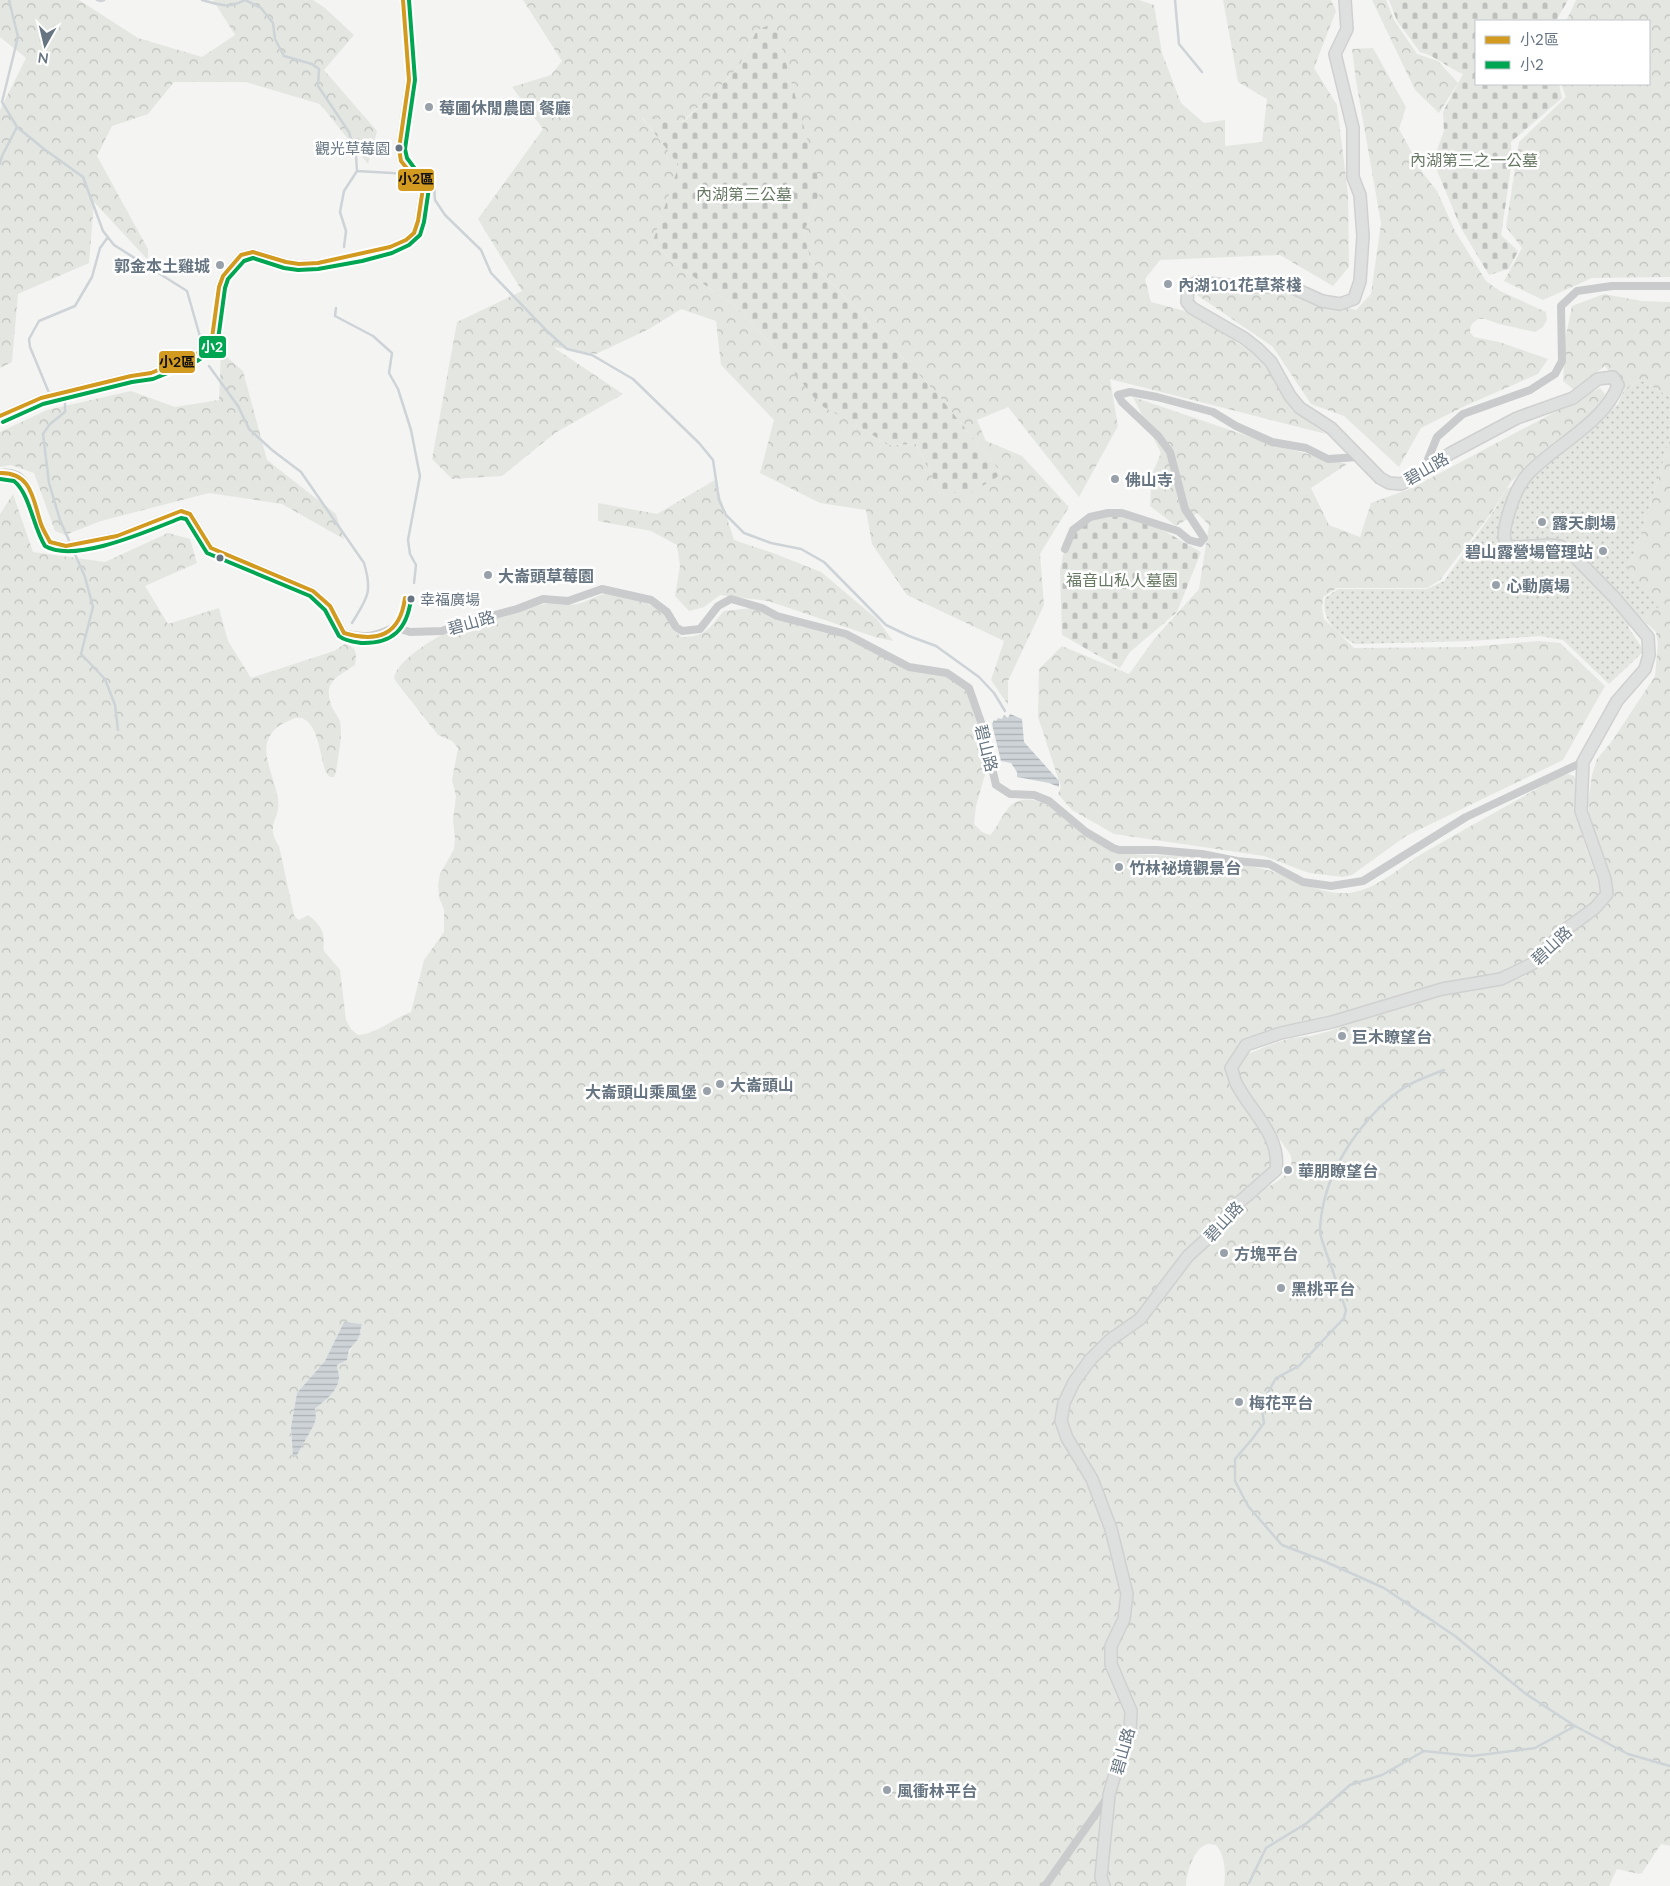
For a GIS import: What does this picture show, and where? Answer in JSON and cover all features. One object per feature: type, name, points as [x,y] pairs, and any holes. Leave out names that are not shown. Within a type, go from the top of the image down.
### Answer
[{"type":"street","points":[[0,416],[41,398],[131,376],[151,373],[196,355],[203,350],[212,338],[219,287],[223,276],[241,255],[253,252],[286,262],[299,264],[318,263],[390,247],[406,240],[414,232],[424,188],[401,161],[399,149],[409,80],[403,0]]},
{"type":"street","name":"碧山路","points":[[1104,1886],[1101,1877],[1109,1795],[1120,1756],[1130,1732],[1130,1711],[1111,1664],[1111,1646],[1124,1619],[1127,1594],[1121,1564],[1105,1512],[1092,1478],[1067,1438],[1061,1421],[1074,1382],[1090,1360],[1110,1340],[1140,1319],[1161,1294],[1188,1256],[1212,1234],[1235,1206],[1276,1170],[1277,1159],[1272,1142],[1259,1115],[1236,1083],[1231,1068],[1246,1045],[1281,1033],[1332,1022],[1442,989],[1501,979],[1532,964],[1565,930],[1595,908],[1607,894],[1605,879],[1581,811],[1583,762],[1618,701],[1645,669],[1649,655],[1648,637],[1616,598],[1571,552],[1560,546],[1516,547],[1507,545],[1504,541],[1504,534],[1515,496],[1528,475],[1600,414],[1615,394],[1618,385],[1613,377],[1598,379],[1573,398],[1517,418],[1451,453],[1424,469],[1412,479],[1401,484],[1389,483],[1380,478],[1358,457],[1332,428],[1300,408],[1290,396],[1271,362],[1244,338],[1192,308],[1187,302],[1188,287],[1197,282],[1236,286],[1291,287],[1322,301],[1340,304],[1354,300],[1360,281],[1363,236],[1360,195],[1354,177],[1352,128],[1335,54],[1348,29],[1345,0]]},
{"type":"street","points":[[1424,469],[1437,438],[1463,414],[1530,390],[1555,374],[1562,361],[1561,306],[1577,290],[1612,286],[1670,286]]},
{"type":"street","points":[[1066,549],[1073,530],[1090,517],[1108,513],[1122,513],[1178,531],[1189,540],[1200,543],[1204,538],[1185,509],[1170,452],[1159,437],[1122,402],[1118,395],[1130,392],[1213,412],[1236,426],[1272,442],[1306,448],[1328,459],[1358,457]]},
{"type":"street","name":"碧山路","points":[[0,473],[7,472],[18,475],[27,483],[40,523],[50,542],[66,546],[117,536],[181,511],[190,514],[211,548],[313,591],[330,606],[344,633],[352,635],[368,637],[379,635],[394,627],[410,632],[435,632],[517,609],[543,599],[568,601],[602,589],[651,600],[667,612],[676,627],[682,631],[700,629],[718,606],[731,599],[762,608],[784,618],[846,634],[909,667],[947,673],[969,688],[982,725],[996,785],[1010,794],[1034,795],[1049,801],[1086,832],[1114,848],[1202,854],[1237,861],[1269,864],[1303,882],[1331,886],[1363,881],[1466,817],[1583,762]]},
{"type":"street","points":[[1045,1886],[1109,1795]]},
{"type":"green space","points":[[0,0],[79,0],[138,38],[202,57],[235,35],[213,0],[313,0],[325,8],[354,35],[324,70],[377,131],[368,164],[320,104],[246,82],[174,82],[148,114],[112,126],[97,156],[148,249],[148,260],[94,202],[89,263],[18,294],[12,362],[0,368],[0,110],[26,58],[0,37]]},
{"type":"green space","points":[[523,0],[1139,0],[1154,5],[1162,53],[1181,103],[1204,123],[1225,120],[1225,146],[1262,142],[1267,99],[1238,82],[1223,0],[1331,0],[1336,11],[1314,68],[1337,105],[1348,194],[1349,267],[1333,286],[1280,255],[1160,260],[1145,279],[1151,302],[1196,314],[1272,367],[1295,412],[1326,434],[1110,379],[1118,426],[1079,497],[1008,407],[977,420],[986,441],[1022,456],[1069,507],[1040,554],[1044,605],[1008,681],[1008,705],[991,680],[1004,641],[907,595],[872,544],[866,510],[820,503],[760,473],[774,420],[721,365],[716,321],[681,309],[649,329],[596,354],[553,347],[623,394],[555,433],[502,476],[452,479],[432,459],[457,322],[522,291],[478,219],[543,129],[512,87],[551,75],[562,61]],"holes":[[[757,30],[821,189],[804,232],[810,260],[939,396],[1002,474],[941,494],[916,444],[888,445],[857,425],[774,347],[739,309],[674,263],[653,241],[680,165],[642,118],[682,122],[716,91],[740,65]]]},
{"type":"green space","points":[[1372,0],[1386,0],[1394,20],[1417,54],[1438,61],[1458,83],[1439,113],[1415,90]]},
{"type":"green space","name":"內湖第三之一公墓","points":[[1389,0],[1568,0],[1557,20],[1475,20],[1475,85],[1559,85],[1562,98],[1511,142],[1512,161],[1501,235],[1518,251],[1509,269],[1489,275],[1461,228],[1433,161],[1444,131],[1443,112],[1463,74],[1420,52],[1397,21]]},
{"type":"green space","points":[[1576,0],[1670,0],[1670,277],[1592,278],[1543,300],[1504,281],[1522,248],[1506,227],[1519,142],[1566,97],[1561,85],[1650,85],[1650,20],[1566,20]]},
{"type":"green space","name":"內湖第三公墓","points":[[775,23],[821,189],[804,232],[810,260],[939,396],[1002,474],[974,491],[941,494],[916,444],[888,445],[857,425],[820,405],[774,347],[739,309],[674,263],[653,241],[679,165],[642,117],[683,122],[740,65],[757,30]]},
{"type":"green space","points":[[1373,48],[1406,107],[1399,129],[1423,173],[1437,191],[1455,231],[1486,281],[1500,291],[1546,312],[1547,320],[1543,327],[1535,332],[1485,319],[1478,319],[1471,325],[1470,332],[1474,337],[1499,342],[1548,359],[1538,374],[1467,405],[1421,428],[1399,467],[1344,416],[1311,404],[1273,347],[1197,295],[1213,287],[1287,293],[1356,310],[1371,294],[1381,223],[1352,49]]},
{"type":"green space","points":[[1604,294],[1641,301],[1670,302],[1670,397],[1640,380],[1624,390],[1605,366],[1574,390],[1563,381],[1566,335],[1572,306]]},
{"type":"green space","points":[[221,352],[243,371],[267,460],[336,514],[344,539],[282,504],[209,493],[101,521],[65,535],[55,531],[34,473],[11,465],[0,467],[0,432],[47,410],[131,391],[175,407],[219,400]]},
{"type":"green space","points":[[1640,380],[1670,397],[1670,438],[1640,538],[1627,569],[1660,606],[1628,627],[1644,651],[1609,684],[1563,640],[1540,636],[1470,641],[1355,644],[1342,636],[1332,626],[1325,613],[1325,598],[1338,589],[1427,589],[1444,581],[1493,512],[1506,490],[1594,425],[1618,404],[1624,390]]},
{"type":"green space","points":[[1600,388],[1605,394],[1602,405],[1528,465],[1511,482],[1492,512],[1440,580],[1427,588],[1337,588],[1323,597],[1324,619],[1354,648],[1469,647],[1539,641],[1560,643],[1605,686],[1563,760],[1406,836],[1352,875],[1343,877],[1309,873],[1264,856],[1114,834],[1072,810],[1058,794],[1061,787],[1038,717],[1039,669],[1062,646],[1129,674],[1155,638],[1199,589],[1209,525],[1197,513],[1176,526],[1150,506],[1152,474],[1161,453],[1133,397],[1277,446],[1347,464],[1311,488],[1329,525],[1360,537],[1371,503],[1412,488]]},
{"type":"green space","points":[[1670,438],[1670,1846],[1661,1844],[1642,1873],[1617,1869],[1609,1886],[1224,1886],[1225,1870],[1223,1859],[1216,1845],[1208,1844],[1203,1846],[1195,1855],[1189,1868],[1186,1886],[0,1886],[0,514],[13,494],[33,552],[105,562],[168,533],[190,539],[197,563],[145,586],[168,624],[219,608],[228,641],[251,678],[334,651],[345,644],[354,649],[356,654],[355,665],[333,681],[329,692],[329,699],[341,727],[340,746],[334,777],[330,777],[326,773],[317,738],[309,723],[303,719],[294,718],[276,728],[270,736],[266,749],[278,799],[273,832],[279,846],[294,915],[299,920],[308,915],[321,928],[324,939],[324,951],[340,970],[346,1020],[351,1029],[358,1035],[378,1029],[411,1012],[424,960],[444,932],[444,910],[439,897],[438,885],[440,874],[454,849],[453,820],[456,796],[452,780],[458,748],[452,741],[438,735],[394,678],[403,663],[412,655],[433,640],[454,629],[508,616],[541,605],[577,604],[605,594],[622,596],[638,600],[658,609],[681,637],[689,637],[706,631],[724,611],[752,608],[803,627],[823,630],[850,639],[911,671],[945,675],[964,687],[968,692],[988,764],[976,806],[974,824],[982,832],[990,835],[1011,805],[1022,800],[1033,800],[1054,808],[1093,839],[1112,849],[1134,854],[1180,856],[1255,867],[1330,892],[1349,893],[1370,887],[1425,852],[1560,776],[1569,774],[1574,776],[1578,784],[1578,809],[1584,842],[1601,889],[1601,897],[1560,930],[1525,964],[1497,977],[1450,985],[1247,1040],[1234,1056],[1229,1065],[1228,1074],[1265,1135],[1272,1159],[1270,1170],[1231,1205],[1211,1230],[1183,1255],[1142,1310],[1132,1320],[1108,1335],[1078,1371],[1066,1390],[1060,1406],[1058,1424],[1064,1441],[1086,1477],[1107,1530],[1123,1594],[1119,1621],[1106,1648],[1108,1667],[1127,1712],[1125,1734],[1119,1753],[1122,1755],[1128,1745],[1134,1718],[1130,1700],[1115,1668],[1113,1653],[1130,1614],[1129,1586],[1115,1532],[1098,1486],[1069,1434],[1065,1412],[1068,1401],[1086,1370],[1098,1354],[1114,1339],[1147,1316],[1161,1300],[1181,1271],[1211,1242],[1239,1210],[1251,1198],[1282,1178],[1290,1168],[1290,1154],[1237,1076],[1240,1061],[1248,1054],[1291,1038],[1311,1036],[1330,1031],[1388,1010],[1460,991],[1505,983],[1525,976],[1541,962],[1561,939],[1609,902],[1613,886],[1590,823],[1588,804],[1592,775],[1597,759],[1612,741],[1655,676],[1658,643],[1656,632],[1641,618],[1659,606],[1627,569],[1640,538]],"holes":[[[344,1322],[362,1324],[347,1360],[337,1365],[339,1377],[337,1387],[315,1409],[316,1418],[314,1425],[297,1455],[293,1457],[291,1427],[297,1393],[325,1361]]]},
{"type":"green space","points":[[715,480],[734,540],[821,572],[877,619],[893,641],[875,637],[768,601],[720,595],[704,607],[689,611],[675,596],[680,566],[677,545],[651,531],[598,521],[598,503],[657,514]]},
{"type":"green space","name":"福音山私人墓園","points":[[1110,515],[1145,520],[1201,552],[1177,612],[1130,652],[1120,668],[1062,635],[1060,570],[1072,529],[1091,518]]},
{"type":"shaded area","points":[[1010,714],[1022,719],[1024,742],[1059,781],[1059,787],[1049,783],[1017,777],[1017,772],[1011,763],[1001,761],[992,724],[998,718],[1002,719],[1004,715],[1008,718]]},
{"type":"shaded area","points":[[344,1322],[362,1324],[358,1339],[349,1350],[347,1360],[337,1365],[339,1377],[337,1387],[315,1409],[316,1418],[314,1425],[297,1455],[293,1458],[291,1427],[297,1393],[325,1361]]},
{"type":"waterway","points":[[9,0],[18,37],[2,102],[17,127],[83,177],[103,231],[114,245],[187,291],[201,340]]},
{"type":"waterway","points":[[97,0],[104,0]]},
{"type":"waterway","points":[[202,0],[219,5],[229,5],[245,0],[261,8],[273,23],[275,39],[284,56],[312,64],[319,69],[318,86],[349,132],[356,156],[357,171],[344,191],[340,212],[346,231],[344,247]]},
{"type":"waterway","points":[[1175,0],[1179,44],[1202,72]]},
{"type":"waterway","points":[[0,164],[2,156],[17,127]]},
{"type":"waterway","points":[[357,171],[409,174]]},
{"type":"waterway","points":[[416,176],[434,185],[435,200],[445,215],[481,250],[491,273],[548,332],[567,349],[592,355],[633,379],[699,443],[713,460],[719,500],[726,515],[744,533],[771,543],[801,549],[824,562],[886,625],[936,646],[979,677],[994,693],[1005,711]]},
{"type":"waterway","points":[[108,237],[100,248],[92,277],[75,306],[39,321],[29,339],[30,347],[52,400],[65,399],[65,412],[50,424],[43,434],[49,483],[60,520],[85,577],[93,607],[81,654],[105,679],[115,705],[118,730]]},
{"type":"waterway","points":[[336,308],[335,316],[373,336],[392,353],[389,373],[398,389],[411,430],[420,476],[408,540],[410,554],[416,565],[414,583]]},
{"type":"waterway","points":[[209,366],[238,406],[249,429],[272,450],[301,472],[364,563],[368,582],[367,595],[352,623]]},
{"type":"waterway","points":[[1444,1070],[1409,1084],[1399,1091],[1369,1119],[1344,1152],[1327,1190],[1320,1230],[1346,1310],[1344,1318],[1299,1366],[1276,1378],[1261,1405],[1264,1423],[1235,1459],[1235,1481],[1248,1506],[1282,1545],[1324,1561],[1384,1588],[1455,1636],[1526,1694],[1575,1726]]},
{"type":"waterway","points":[[1249,1883],[1266,1848],[1307,1823],[1350,1785],[1382,1775],[1424,1751],[1472,1756],[1535,1748],[1575,1726],[1628,1754],[1670,1766]]},
{"type":"transit line","name":"小2區","points":[[0,416],[41,398],[131,376],[151,373],[203,350],[212,338],[219,287],[223,276],[241,255],[253,252],[286,262],[299,264],[318,263],[390,247],[406,240],[414,233],[418,221],[423,188],[401,161],[399,149],[409,80],[403,0]]},
{"type":"transit line","name":"小2","points":[[3,422],[43,404],[132,382],[153,379],[197,361],[206,355],[218,340],[225,288],[228,279],[244,261],[253,258],[284,268],[298,270],[318,269],[392,253],[409,245],[420,235],[429,188],[407,158],[405,149],[415,80],[409,0]]},
{"type":"transit line","name":"小2區","points":[[0,473],[11,474],[25,482],[30,489],[42,526],[50,542],[66,546],[117,536],[181,511],[190,514],[211,548],[313,591],[330,606],[344,633],[367,637],[385,633],[398,620],[405,598]]},
{"type":"transit line","name":"小2","points":[[0,479],[14,481],[24,494],[45,546],[58,550],[75,551],[93,548],[132,537],[181,518],[186,519],[207,553],[310,596],[325,610],[339,636],[350,641],[372,643],[382,641],[397,633],[406,619],[411,599]]},
{"type":"place","name":"莓圃休閒農園 餐廳","points":[[429,107]]},
{"type":"place","name":"觀光草莓園","points":[[399,148]]},
{"type":"place","name":"郭金本土雞城","points":[[220,265]]},
{"type":"place","name":"內湖101花草茶棧","points":[[1168,284]]},
{"type":"place","name":"佛山寺","points":[[1115,479]]},
{"type":"place","name":"露天劇場","points":[[1542,522]]},
{"type":"place","name":"碧山露營場管理站","points":[[1603,551]]},
{"type":"place","name":"大崙頭草莓園","points":[[488,575]]},
{"type":"place","name":"心動廣場","points":[[1496,585]]},
{"type":"place","name":"幸福廣場","points":[[411,599]]},
{"type":"place","name":"竹林祕境觀景台","points":[[1119,867]]},
{"type":"place","name":"巨木瞭望台","points":[[1342,1036]]},
{"type":"place","name":"大崙頭山","points":[[720,1084]]},
{"type":"place","name":"大崙頭山乘風堡","points":[[707,1091]]},
{"type":"place","name":"華朋瞭望台","points":[[1288,1170]]},
{"type":"place","name":"方塊平台","points":[[1224,1253]]},
{"type":"place","name":"黑桃平台","points":[[1281,1288]]},
{"type":"place","name":"梅花平台","points":[[1239,1402]]},
{"type":"place","name":"風衝林平台","points":[[887,1790]]}]
